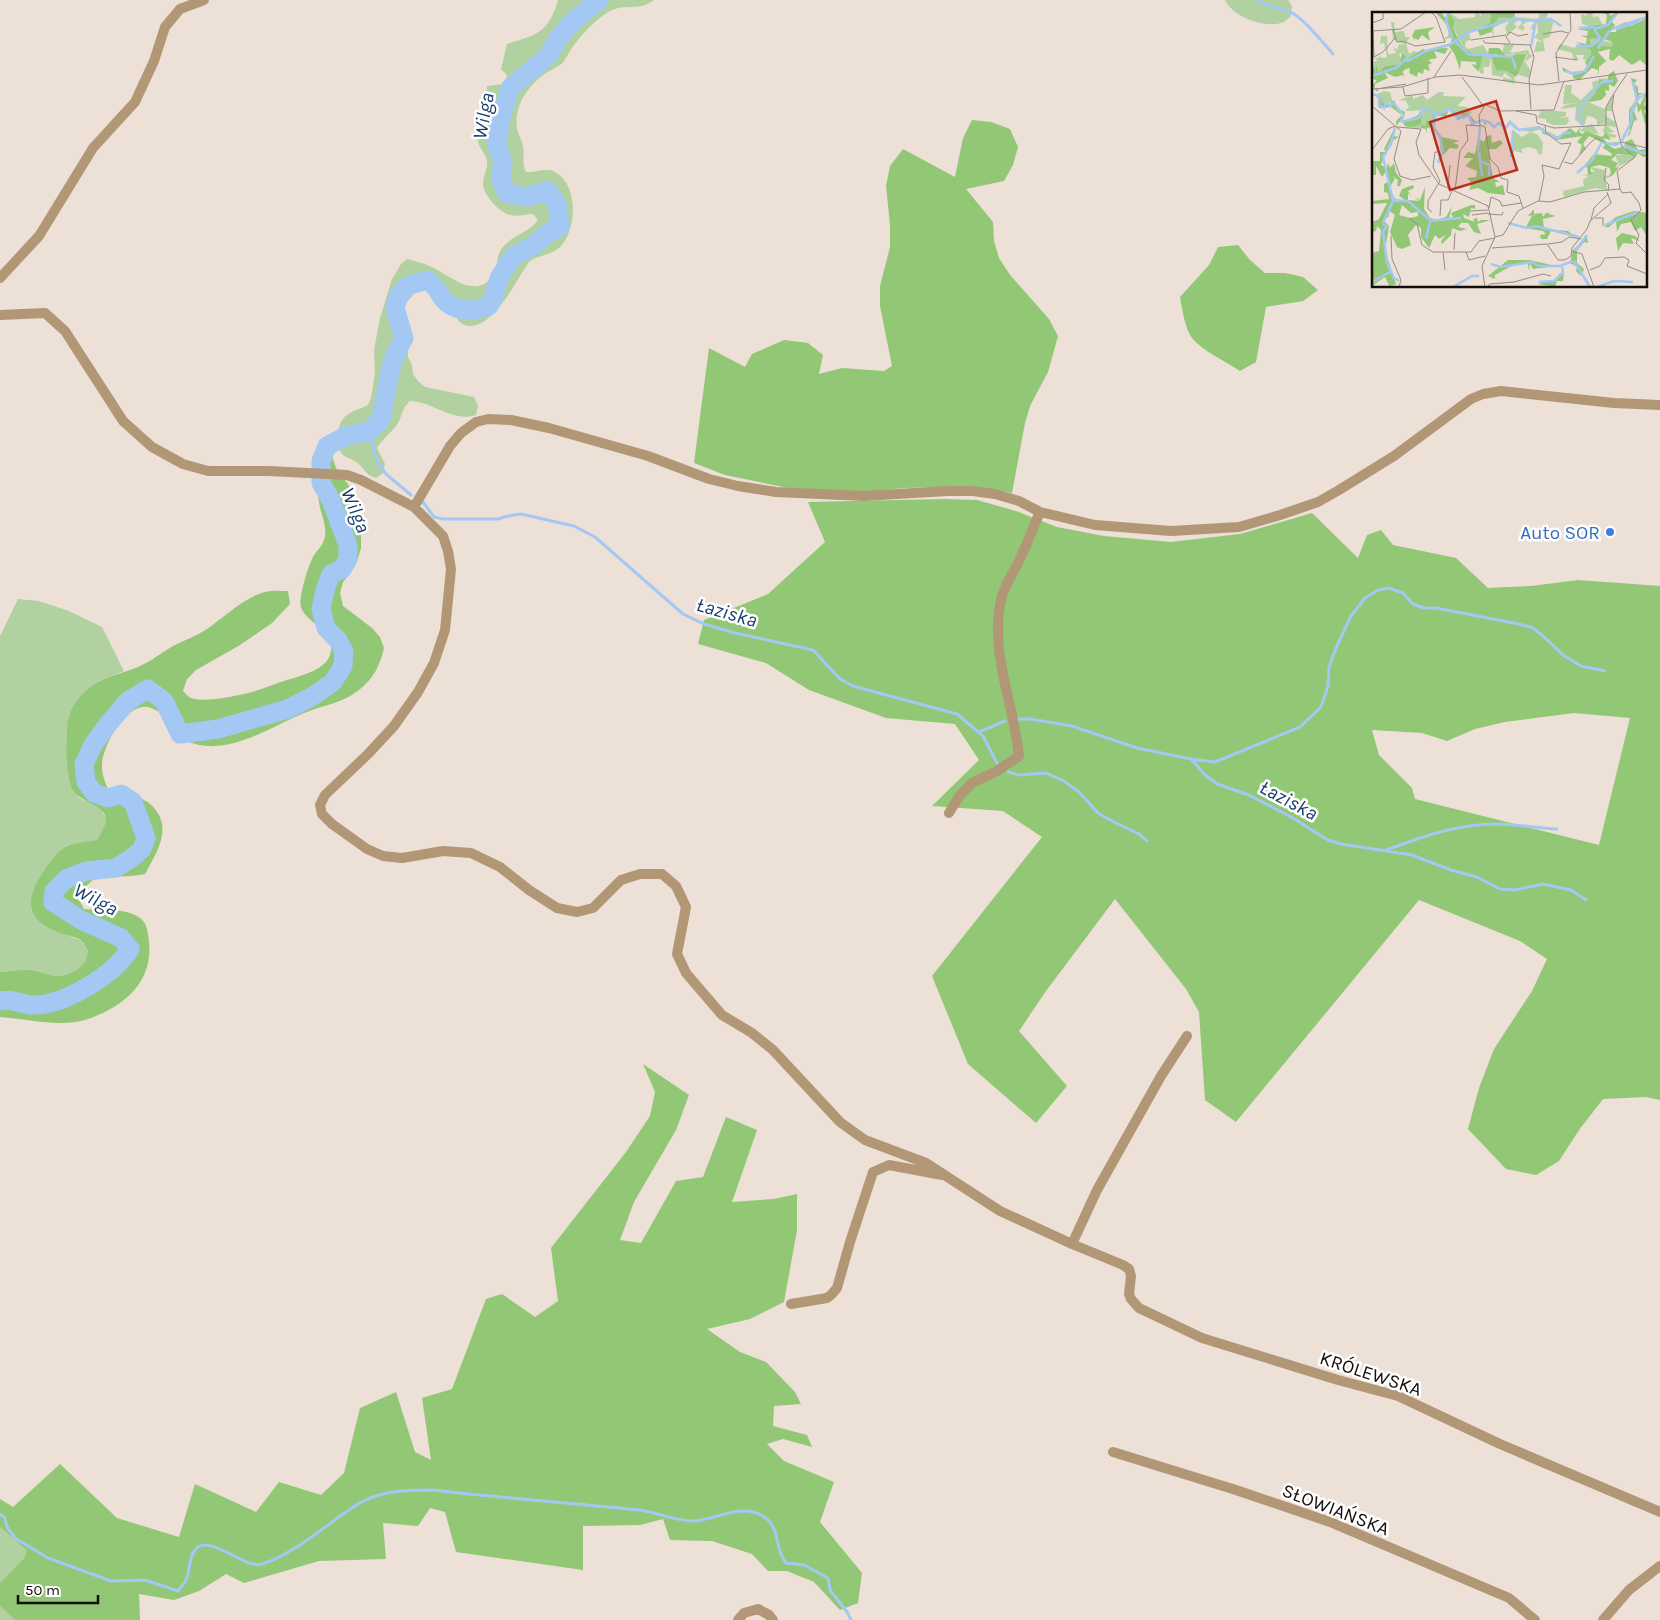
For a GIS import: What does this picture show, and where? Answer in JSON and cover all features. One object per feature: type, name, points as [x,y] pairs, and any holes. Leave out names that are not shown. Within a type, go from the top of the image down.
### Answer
[{"type":"street","points":[[0,278],[39,236],[93,148],[135,102],[154,61],[165,27],[180,9],[204,0]]},
{"type":"street","points":[[0,315],[45,313],[65,331],[123,421],[152,447],[183,464],[208,471],[269,471],[347,475],[414,506],[443,536],[451,569],[445,630],[434,663],[418,692],[394,726],[325,795],[320,805],[322,814],[367,849],[383,856],[402,858],[443,851],[471,853],[500,867],[529,890],[557,908],[577,912],[593,908],[622,880],[640,874],[662,874],[676,886],[686,907],[677,954],[686,972],[722,1016],[752,1033],[773,1050],[840,1122],[866,1140],[926,1163],[1000,1211],[1072,1244],[1097,1190],[1161,1076],[1187,1036]]},
{"type":"street","points":[[414,506],[450,446],[461,433],[476,422],[488,419],[511,420],[567,433],[648,456],[709,479],[738,486],[786,493],[864,496],[973,491],[995,494],[1019,501],[1040,512],[1095,526],[1171,531],[1239,527],[1318,502],[1394,456],[1472,399],[1483,394],[1501,392],[1614,403],[1660,405]]},
{"type":"street","points":[[949,813],[960,795],[972,783],[997,771],[1019,756],[1018,742],[1006,692],[998,620],[1008,579],[1017,564],[1040,512]]},
{"type":"street","points":[[791,1304],[827,1298],[837,1288],[873,1172],[889,1165],[946,1175]]},
{"type":"street","name":"KRÓLEWSKA","points":[[1072,1244],[1129,1269],[1131,1276],[1129,1294],[1139,1308],[1202,1338],[1338,1380],[1398,1396],[1500,1444],[1660,1512]]},
{"type":"street","name":"SŁOWIAŃSKA","points":[[1113,1452],[1236,1490],[1330,1522],[1509,1598],[1536,1620]]},
{"type":"street","points":[[1603,1620],[1629,1590],[1660,1566]]},
{"type":"street","points":[[738,1620],[744,1613],[758,1609],[769,1615],[772,1620]]},
{"type":"green space","points":[[558,0],[654,0],[643,6],[610,11],[598,19],[578,40],[564,61],[536,81],[522,99],[517,113],[517,120],[526,172],[552,171],[563,178],[572,197],[573,208],[570,230],[560,247],[529,262],[501,306],[486,320],[477,325],[468,326],[461,323],[441,294],[429,283],[421,285],[404,306],[401,315],[404,333],[408,340],[408,357],[412,365],[413,374],[418,381],[425,387],[474,397],[478,406],[476,415],[467,417],[410,401],[396,426],[377,448],[385,464],[383,473],[376,478],[366,472],[355,461],[342,454],[337,439],[339,428],[344,418],[368,405],[371,398],[375,374],[374,350],[380,318],[392,279],[401,264],[407,259],[419,262],[461,283],[477,286],[485,283],[494,274],[498,255],[502,248],[538,220],[533,214],[516,216],[506,214],[489,198],[483,184],[487,161],[479,144],[478,137],[491,113],[493,101],[486,95],[487,86],[504,84],[507,75],[501,69],[507,44],[534,35],[546,26]]},
{"type":"green space","points":[[1225,0],[1288,0],[1292,6],[1291,16],[1281,23],[1266,24],[1242,16],[1229,6]]},
{"type":"green space","points":[[972,120],[991,122],[1010,129],[1018,147],[1013,165],[1004,181],[966,189],[993,222],[994,241],[999,258],[1010,275],[1049,319],[1058,336],[1048,372],[1030,406],[1025,423],[1012,493],[973,486],[904,488],[864,492],[788,488],[725,475],[694,463],[709,348],[745,367],[752,354],[784,340],[808,343],[823,355],[819,374],[842,368],[884,371],[892,366],[880,306],[880,286],[890,247],[886,186],[890,166],[903,149],[955,177],[963,138]]},
{"type":"green space","points":[[1238,245],[1250,260],[1265,273],[1285,273],[1303,277],[1318,290],[1303,301],[1266,307],[1256,362],[1240,371],[1209,352],[1192,338],[1186,324],[1180,297],[1209,265],[1218,247]]},
{"type":"green space","points":[[328,451],[336,468],[350,487],[350,513],[354,525],[361,536],[361,548],[357,561],[343,582],[340,593],[343,606],[372,628],[380,637],[384,648],[375,672],[364,686],[347,698],[294,717],[254,736],[227,745],[213,746],[191,743],[181,737],[173,725],[159,712],[150,708],[142,707],[127,715],[114,731],[105,750],[102,767],[103,776],[108,789],[138,797],[151,804],[161,820],[162,835],[160,843],[145,874],[95,878],[85,887],[78,898],[84,909],[127,912],[143,920],[149,942],[147,969],[135,990],[126,999],[104,1013],[91,1018],[68,1023],[57,1023],[0,1017],[0,972],[32,970],[54,976],[66,975],[77,970],[85,962],[88,951],[80,940],[60,933],[41,923],[32,910],[31,902],[36,884],[54,857],[70,845],[97,840],[104,828],[106,819],[104,813],[73,790],[68,776],[66,742],[68,722],[73,707],[81,695],[98,682],[138,667],[173,646],[204,631],[250,598],[268,591],[288,591],[290,604],[272,623],[240,645],[196,670],[187,679],[183,691],[191,698],[203,700],[243,694],[308,673],[329,658],[331,651],[330,641],[324,631],[303,612],[300,603],[310,563],[323,543],[325,536],[318,485]]},
{"type":"green space","points":[[977,500],[1016,511],[1057,527],[1104,536],[1171,542],[1240,534],[1312,513],[1358,558],[1367,535],[1381,530],[1393,545],[1456,558],[1488,588],[1531,586],[1578,580],[1660,586],[1660,1100],[1646,1097],[1603,1099],[1579,1130],[1559,1161],[1536,1175],[1506,1169],[1468,1129],[1479,1088],[1494,1049],[1532,991],[1547,959],[1520,941],[1419,900],[1236,1122],[1205,1100],[1199,1012],[1186,989],[1115,899],[1046,991],[1019,1031],[1067,1086],[1036,1123],[968,1064],[932,976],[1042,837],[1003,811],[932,806],[979,760],[955,724],[886,718],[809,690],[766,663],[698,644],[704,620],[768,594],[825,542],[808,502]],"holes":[[[1574,713],[1630,718],[1599,845],[1415,799],[1412,788],[1379,755],[1372,730],[1422,733],[1447,741],[1475,729],[1505,722]]]},
{"type":"green space","points":[[18,599],[39,601],[69,611],[102,627],[124,671],[101,680],[69,715],[66,739],[69,778],[79,798],[101,808],[106,819],[104,830],[97,840],[75,844],[31,909],[47,927],[82,941],[88,951],[85,962],[77,970],[66,975],[54,976],[32,970],[0,972],[0,636]]},
{"type":"green space","points":[[643,1064],[689,1095],[676,1130],[634,1202],[620,1240],[641,1243],[676,1181],[703,1177],[726,1117],[757,1130],[732,1202],[774,1199],[797,1194],[797,1230],[784,1302],[750,1319],[707,1329],[740,1352],[766,1362],[795,1392],[801,1404],[774,1406],[773,1426],[807,1435],[812,1447],[783,1439],[767,1444],[784,1461],[834,1482],[820,1522],[862,1573],[858,1603],[840,1610],[814,1582],[787,1571],[768,1571],[752,1554],[712,1541],[670,1540],[663,1519],[640,1525],[583,1526],[583,1570],[456,1552],[445,1512],[430,1508],[418,1526],[383,1523],[386,1559],[319,1561],[244,1583],[226,1574],[199,1591],[174,1600],[139,1594],[140,1620],[15,1620],[0,1606],[0,1583],[25,1557],[26,1550],[0,1527],[0,1499],[13,1507],[60,1464],[117,1518],[179,1537],[195,1484],[256,1512],[279,1482],[321,1495],[344,1473],[360,1408],[396,1392],[415,1452],[431,1460],[422,1398],[452,1389],[486,1299],[502,1294],[535,1317],[558,1301],[551,1248],[626,1152],[650,1116],[655,1092]]},
{"type":"green space","points":[[0,1527],[26,1550],[25,1557],[0,1583]]},
{"type":"green space","points":[[0,1606],[15,1620],[0,1620]]},
{"type":"waterway","name":"Wilga","points":[[0,1001],[5,1000],[31,1005],[57,1001],[86,988],[100,979],[130,949],[121,938],[81,920],[53,902],[54,891],[66,879],[86,871],[116,868],[142,849],[146,838],[133,802],[121,794],[108,798],[94,793],[86,782],[84,764],[93,745],[128,701],[148,689],[164,701],[180,734],[218,729],[288,709],[313,696],[333,682],[343,666],[344,652],[338,640],[326,628],[321,609],[331,574],[342,569],[348,559],[348,545],[331,500],[321,483],[321,461],[327,446],[348,435],[368,432],[381,419],[390,371],[395,355],[404,338],[395,308],[399,295],[409,285],[427,280],[444,300],[457,308],[479,309],[489,306],[494,297],[499,278],[513,256],[533,246],[548,233],[560,227],[557,204],[548,191],[527,197],[507,194],[501,180],[503,162],[497,146],[500,122],[510,88],[548,56],[557,40],[572,22],[599,0]]},
{"type":"waterway","points":[[1257,0],[1294,14],[1310,28],[1333,54]]},
{"type":"waterway","name":"Łaziska","points":[[368,432],[378,463],[386,474],[411,495]]},
{"type":"waterway","name":"Łaziska","points":[[423,502],[434,517],[443,519],[498,519],[521,514],[574,526],[595,537],[683,614],[704,624],[735,633],[813,650],[840,679],[853,686],[957,714],[983,736],[997,763]]},
{"type":"waterway","points":[[1017,719],[1030,719],[1072,726],[1137,748],[1215,762],[1300,727],[1321,707],[1328,686],[1329,667],[1351,616],[1365,598],[1378,590],[1388,588],[1403,593],[1413,604],[1424,608],[1436,608],[1533,628],[1563,655],[1581,666],[1605,671]]},
{"type":"waterway","name":"Łaziska","points":[[979,732],[1005,721]]},
{"type":"waterway","name":"Łaziska","points":[[1192,760],[1204,774],[1217,784],[1249,795],[1291,817],[1328,840],[1341,844],[1412,855],[1451,870],[1477,877],[1500,889],[1514,890],[1543,884],[1571,890],[1586,900]]},
{"type":"waterway","points":[[1008,772],[1019,775],[1046,773],[1064,781],[1079,792],[1098,813],[1139,834],[1147,841]]},
{"type":"waterway","name":"Łaziska","points":[[1386,850],[1426,836],[1467,826],[1503,824],[1557,829]]},
{"type":"waterway","points":[[0,1514],[5,1518],[7,1527],[15,1538],[48,1558],[111,1581],[145,1580],[178,1591],[187,1578],[191,1559],[198,1547],[204,1545],[212,1546],[256,1565],[262,1564],[294,1549],[360,1503],[382,1494],[399,1491],[433,1490],[639,1510],[688,1521],[703,1520],[728,1513],[745,1511],[761,1515],[772,1525],[782,1557],[786,1563],[804,1565],[828,1578],[830,1590],[851,1620]]},
{"type":"place","name":"Auto SOR","points":[[1610,532]]}]
